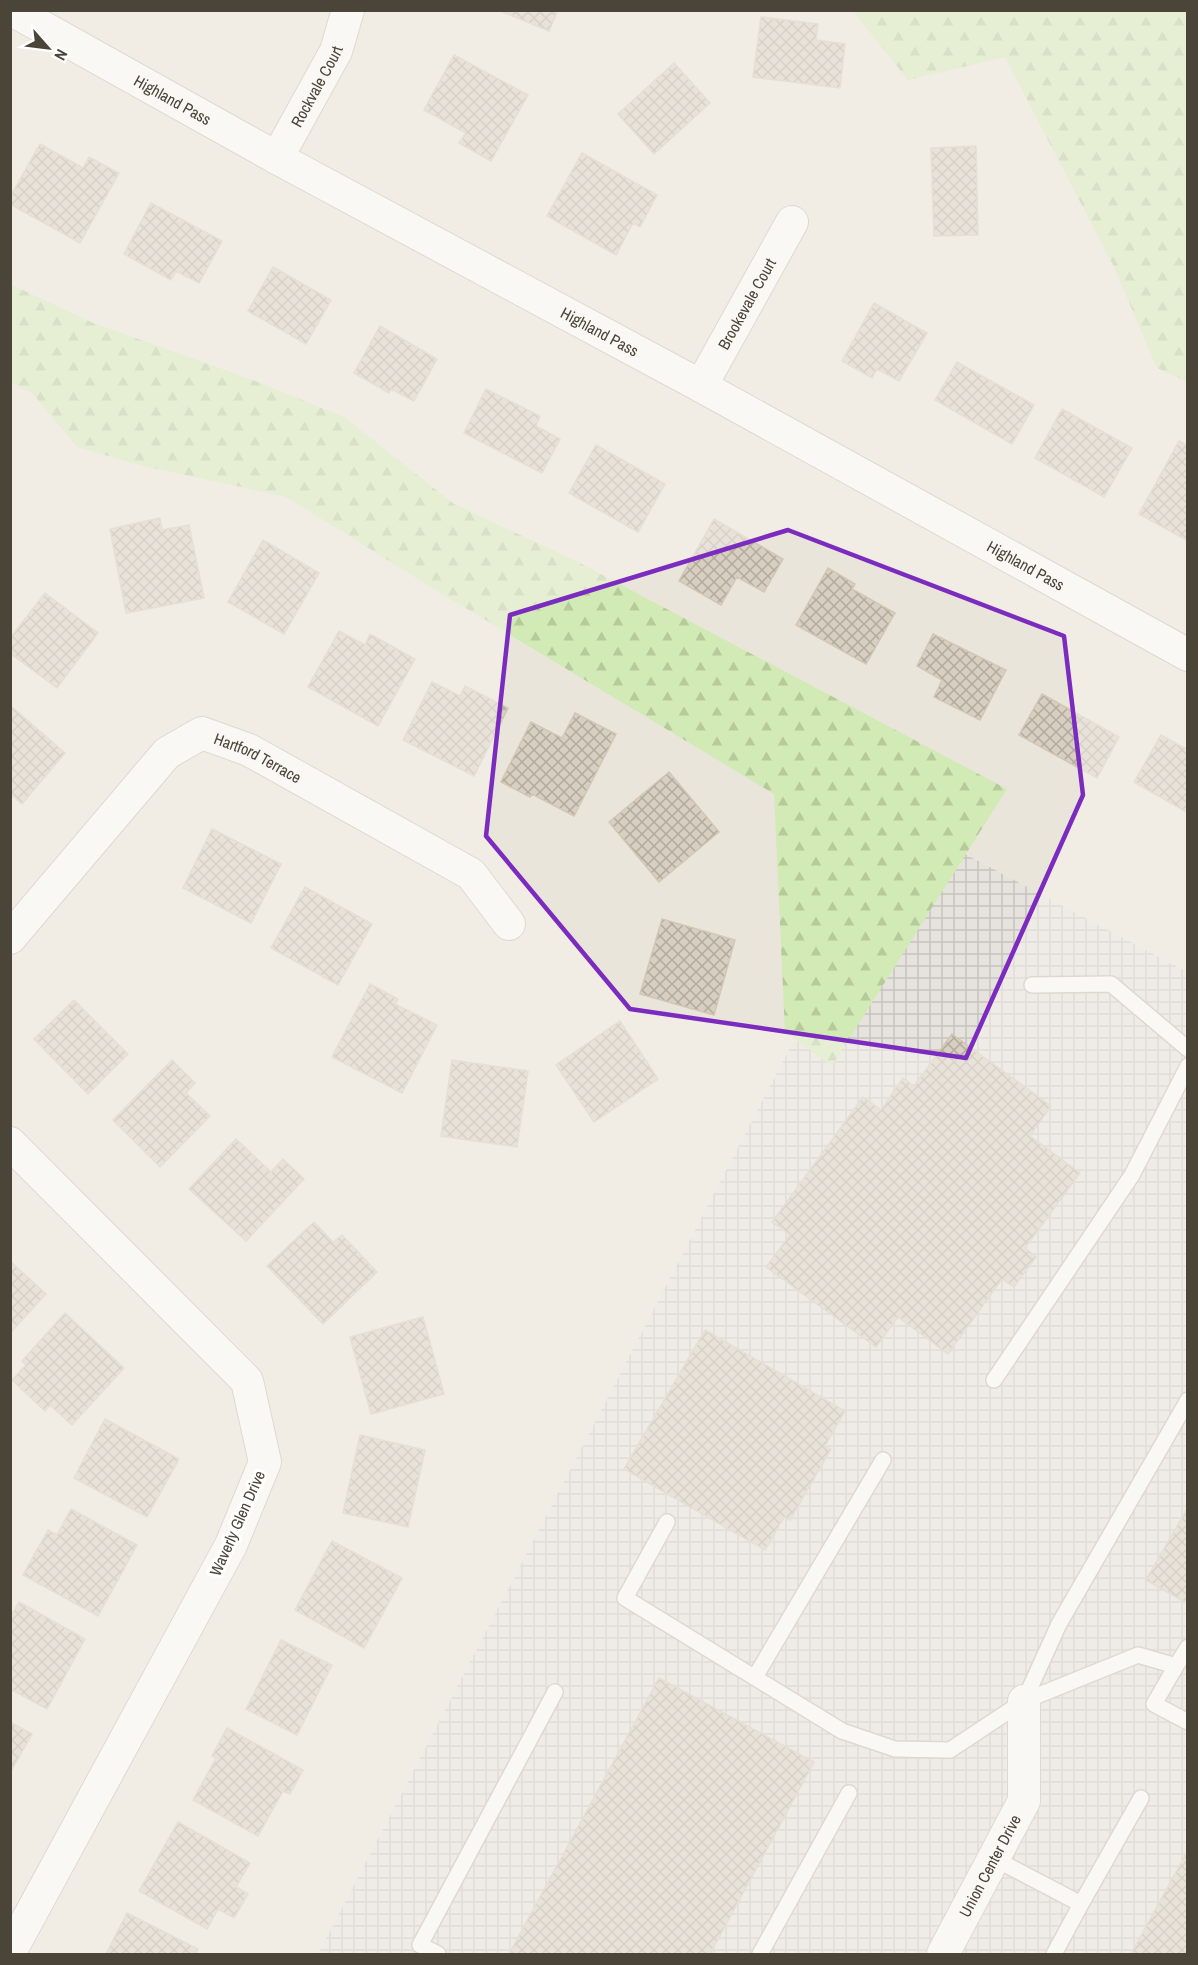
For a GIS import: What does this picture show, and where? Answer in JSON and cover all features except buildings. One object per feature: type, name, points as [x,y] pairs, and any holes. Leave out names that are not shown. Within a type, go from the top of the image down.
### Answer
[{"type":"street","name":"Highland Pass","points":[[12,10],[277,158],[701,386],[1188,655]]},
{"type":"street","name":"Rockvale Court","points":[[277,158],[336,51],[348,10]]},
{"type":"street","name":"Brookevale Court","points":[[701,386],[792,222]]},
{"type":"street","name":"Hartford Terrace","points":[[10,938],[167,753],[202,733],[249,750],[471,874],[509,924]]},
{"type":"street","name":"Waverly Glen Drive","points":[[10,1143],[247,1381],[265,1462],[231,1545],[10,1952]]},
{"type":"street","name":"Union Center Drive","points":[[943,1954],[1024,1801],[1024,1701]]},
{"type":"lane","points":[[1032,986],[1111,984],[1188,1049]]},
{"type":"lane","points":[[994,1380],[1132,1175],[1188,1066]]},
{"type":"lane","points":[[1024,1701],[1059,1623],[1188,1400]]},
{"type":"lane","points":[[755,1677],[883,1460]]},
{"type":"lane","points":[[668,1522],[625,1598],[842,1731],[895,1749],[950,1750],[1024,1701],[1138,1655],[1176,1666]]},
{"type":"lane","points":[[1188,1647],[1154,1704],[1188,1722]]},
{"type":"lane","points":[[438,1954],[417,1950],[555,1692]]},
{"type":"lane","points":[[760,1954],[849,1793]]},
{"type":"lane","points":[[1054,1954],[1142,1798]]},
{"type":"lane","points":[[995,1859],[1081,1904]]},
{"type":"highlighted area","points":[[788,530],[1064,636],[1083,795],[966,1058],[630,1009],[486,836],[510,615]]},
{"type":"shaded area","points":[[11,11],[1187,11],[1187,972],[907,823],[318,1954],[11,1954]]},
{"type":"shaded area","points":[[907,823],[1187,972],[1187,1954],[318,1954]]},
{"type":"green space","points":[[853,11],[1187,11],[1187,382],[1157,368],[1114,267],[1005,57],[908,80]]},
{"type":"green space","points":[[10,284],[91,322],[258,382],[344,417],[454,504],[578,562],[1007,789],[832,1066],[785,1032],[774,794],[429,586],[287,497],[143,466],[77,447],[33,394],[11,382]]}]
